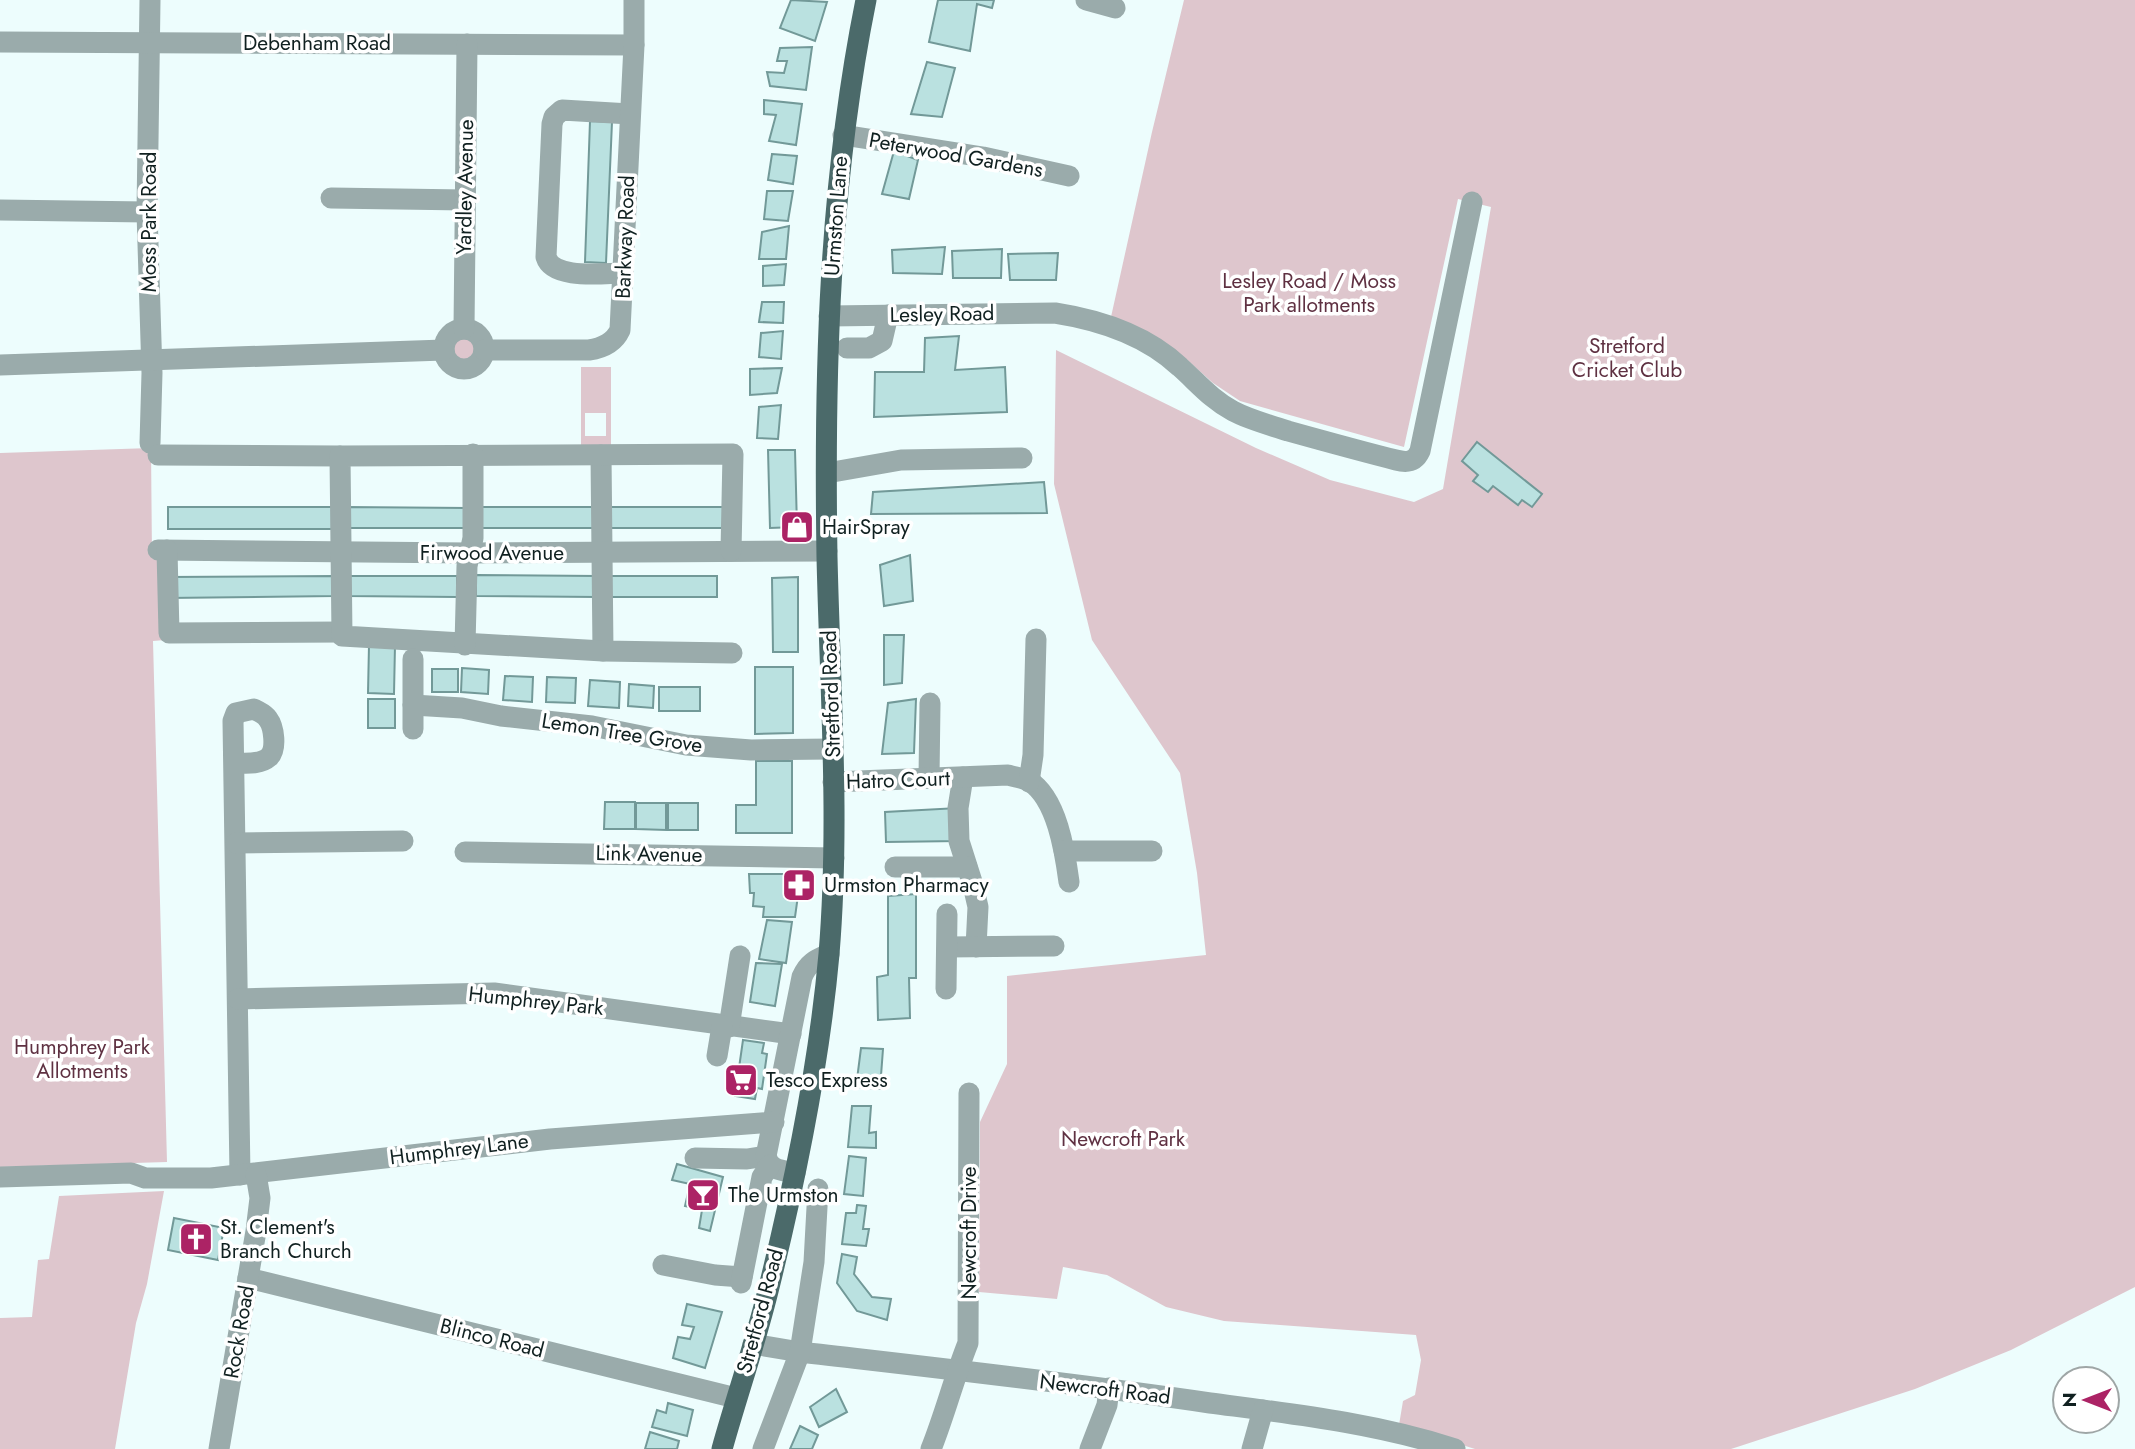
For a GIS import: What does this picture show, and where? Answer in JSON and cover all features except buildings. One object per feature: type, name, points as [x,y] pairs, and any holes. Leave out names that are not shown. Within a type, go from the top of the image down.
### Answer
[{"type":"main road","name":"Urmston Lane","points":[[828,433],[829,316],[834,231],[843,135],[866,0]]},
{"type":"main road","name":"Stretford Road","points":[[722,1449],[769,1289],[795,1173],[806,1148],[809,1099],[829,954],[834,858],[827,551],[828,433]]},
{"type":"street","name":"Moss Park Road","points":[[150,0],[148,212],[154,449],[340,456]]},
{"type":"street","name":"Barkway Road","points":[[484,350],[589,350],[606,346],[620,330],[634,0]]},
{"type":"street","points":[[1086,0],[1115,8]]},
{"type":"street","name":"Debenham Road","points":[[0,42],[634,45]]},
{"type":"street","name":"Yardley Avenue","points":[[464,329],[467,44]]},
{"type":"street","points":[[623,273],[565,272],[552,268],[546,257],[554,117],[562,110],[630,114]]},
{"type":"street","name":"Peterwood Gardens","points":[[843,135],[983,157],[1069,176]]},
{"type":"street","points":[[331,198],[465,200]]},
{"type":"street","name":"Lesley Road","points":[[829,316],[1055,313],[1086,318],[1150,344],[1180,366],[1213,399],[1235,412],[1299,434],[1396,460],[1411,461],[1417,458],[1420,451],[1472,202]]},
{"type":"street","points":[[0,210],[148,212]]},
{"type":"street","points":[[847,348],[869,348],[882,341],[888,315]]},
{"type":"street","points":[[464,329],[471,330],[481,338],[484,350],[479,363],[468,369],[454,367],[445,357],[444,350],[447,338],[464,329]]},
{"type":"street","points":[[0,365],[444,350]]},
{"type":"street","points":[[465,645],[467,566],[472,538],[472,454]]},
{"type":"street","points":[[731,551],[733,454],[340,456],[342,636],[465,645],[732,653]]},
{"type":"street","points":[[601,455],[603,651]]},
{"type":"street","points":[[827,473],[901,460],[1022,458]]},
{"type":"street","name":"Firwood Avenue","points":[[342,632],[169,634],[162,550],[469,553],[827,551]]},
{"type":"street","points":[[1036,639],[1033,755],[1029,782],[1043,796],[1053,813],[1064,851],[1069,882]]},
{"type":"street","points":[[413,659],[413,729]]},
{"type":"street","points":[[929,778],[930,704]]},
{"type":"street","name":"Lemon Tree Grove","points":[[413,705],[462,708],[500,716],[592,726],[686,745],[751,750],[832,749]]},
{"type":"street","points":[[235,763],[238,999],[248,1174]]},
{"type":"street","name":"Hatro Court","points":[[833,782],[1008,775],[1029,782]]},
{"type":"street","name":"Hatro Court","points":[[963,777],[958,808],[960,841],[978,907],[976,947]]},
{"type":"street","points":[[236,843],[403,841]]},
{"type":"street","points":[[1064,851],[1152,851]]},
{"type":"street","name":"Link Avenue","points":[[465,852],[834,858]]},
{"type":"street","points":[[895,867],[967,867]]},
{"type":"street","points":[[946,989],[947,914]]},
{"type":"street","points":[[948,947],[1054,946]]},
{"type":"street","points":[[663,1265],[742,1280],[762,1177],[768,1161],[802,977],[814,960],[829,954]]},
{"type":"street","points":[[717,1056],[740,956]]},
{"type":"street","name":"Humphrey Park","points":[[238,999],[494,993],[791,1034]]},
{"type":"street","name":"Newcroft Drive","points":[[931,1449],[946,1413],[957,1370],[968,1343],[969,1093]]},
{"type":"street","name":"Humphrey Lane","points":[[0,1187],[131,1181],[145,1178],[211,1178],[550,1139],[774,1122]]},
{"type":"street","points":[[695,1158],[768,1161],[775,1169],[795,1173]]},
{"type":"street","name":"Humphrey Lane","points":[[0,1177],[131,1173],[145,1178]]},
{"type":"street","name":"Rock Road","points":[[219,1449],[260,1198],[248,1174]]},
{"type":"street","name":"Stretford Road","points":[[763,1449],[800,1352],[814,1262],[818,1189]]},
{"type":"street","name":"Blinco Road","points":[[248,1278],[736,1398]]},
{"type":"street","name":"Newcroft Road","points":[[752,1344],[1263,1410],[1376,1427],[1455,1449]]},
{"type":"street","points":[[1090,1449],[1107,1405],[1109,1388]]},
{"type":"street","points":[[1252,1449],[1263,1410]]},
{"type":"green space","points":[[1184,0],[2135,0],[2135,1287],[2011,1350],[1915,1389],[1731,1449],[1475,1449],[1399,1425],[1403,1401],[1415,1395],[1421,1360],[1416,1335],[1224,1321],[1166,1307],[1107,1275],[1063,1267],[1057,1299],[979,1292],[980,1122],[1007,1064],[1007,976],[1206,955],[1197,873],[1180,773],[1092,640],[1054,484],[1056,350],[1256,448],[1330,480],[1414,502],[1443,489],[1491,207],[1458,199],[1404,447],[1240,401],[1213,383],[1185,358],[1111,317]]},
{"type":"green space","points":[[464,338],[472,342],[476,350],[472,358],[464,362],[456,358],[452,350],[456,342]]},
{"type":"green space","points":[[581,367],[611,367],[611,447],[581,447]],"holes":[[[585,413],[606,413],[606,436],[585,436]]]},
{"type":"green space","name":"Humphrey Park Allotments","points":[[151,448],[152,557],[164,558],[165,640],[153,641],[167,1162],[0,1167],[0,453]]},
{"type":"green space","points":[[164,1191],[147,1284],[136,1323],[115,1449],[0,1449],[0,1318],[32,1317],[38,1260],[49,1259],[59,1196]]},
{"type":"place","name":"HairSpray","points":[[797,527]]},
{"type":"place","name":"Urmston Pharmacy","points":[[799,885]]},
{"type":"place","name":"Tesco Express","points":[[741,1080]]},
{"type":"place","name":"The Urmston","points":[[703,1195]]},
{"type":"place","name":"St. Clement's Branch Church","points":[[196,1239]]},
{"type":"park label","name":"Lesley Road / Moss Park allotments","points":[[1309,293]]},
{"type":"park label","name":"Stretford Cricket Club","points":[[1627,358]]},
{"type":"park label","name":"Newcroft Park","points":[[1123,1139]]}]
